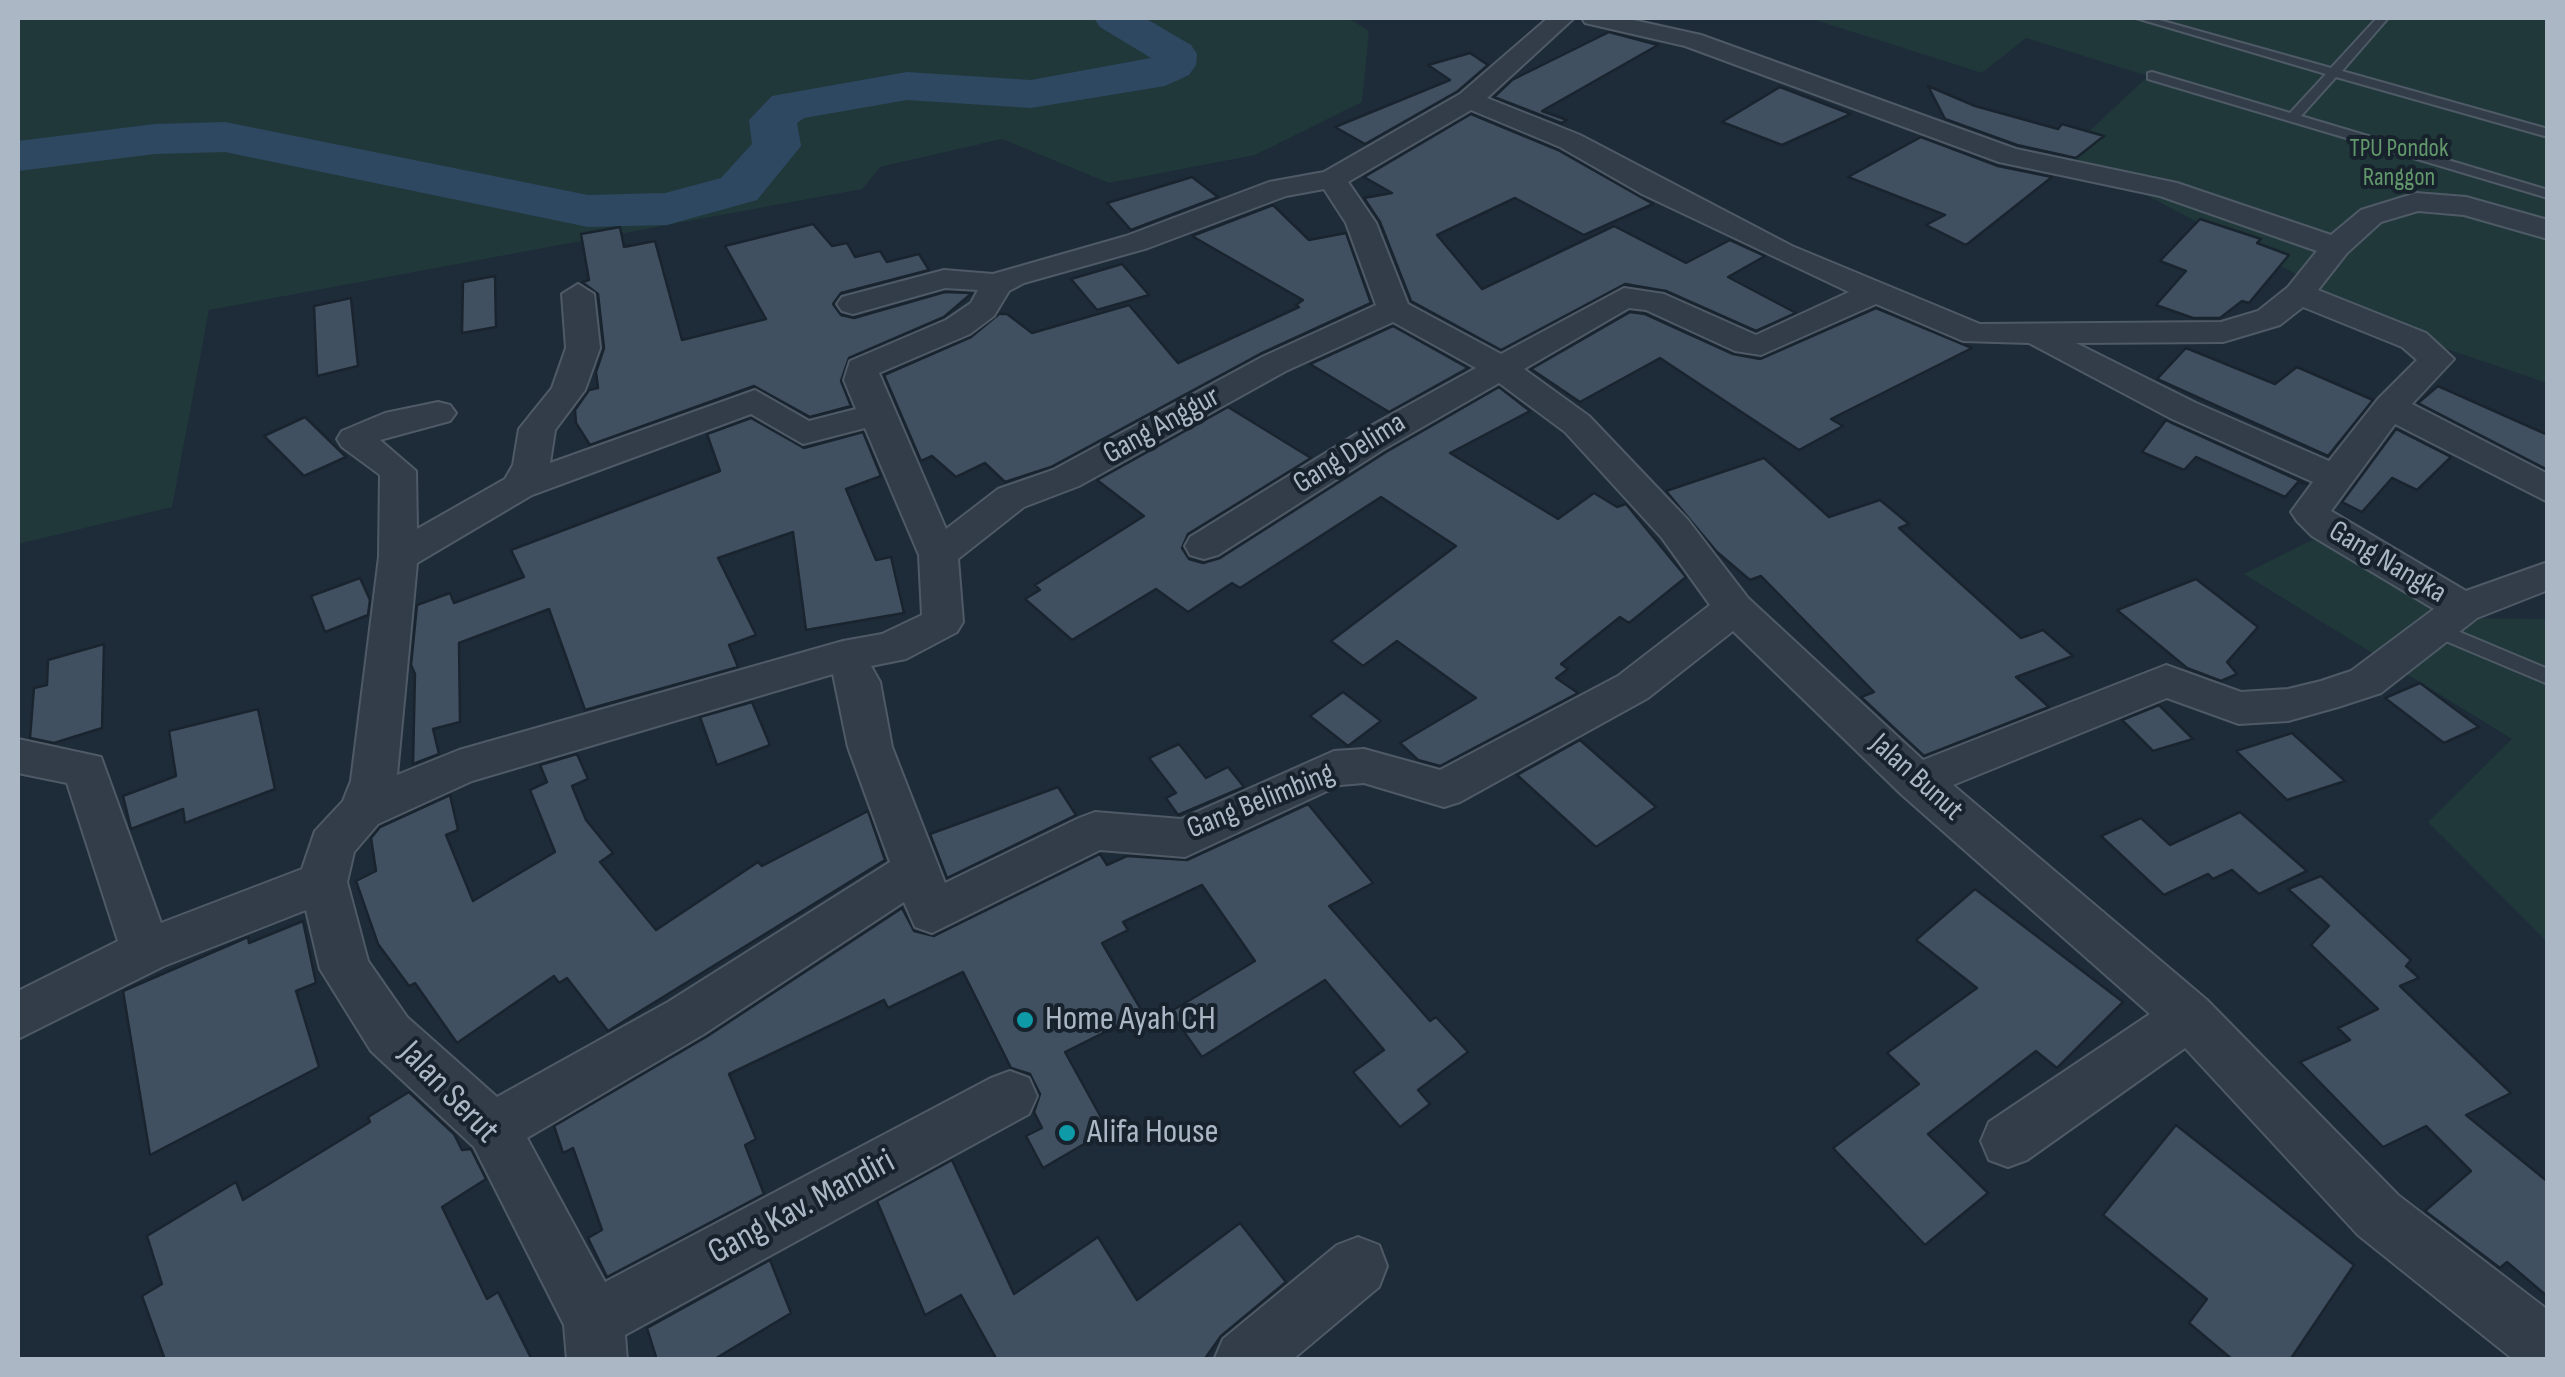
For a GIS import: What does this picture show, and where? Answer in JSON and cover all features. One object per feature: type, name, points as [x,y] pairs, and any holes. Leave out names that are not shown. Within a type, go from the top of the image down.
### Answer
[{"type":"street","points":[[872,360],[848,294],[944,279],[969,278],[997,284],[1035,267],[1137,242],[1279,188],[1332,179],[1469,100],[1562,18]]},
{"type":"street","points":[[1594,18],[1692,40],[2009,156],[2167,189],[2336,247]]},
{"type":"street","points":[[1469,100],[1570,140],[1652,188],[1781,252],[1975,334],[2223,332],[2269,318],[2299,294],[2336,247],[2371,216],[2416,202],[2466,206],[2548,230]]},
{"type":"street","points":[[1332,179],[1362,222],[1394,309]]},
{"type":"street","points":[[362,811],[459,767],[843,656],[891,648],[944,622],[938,555],[860,380],[862,368],[872,360],[958,327],[983,309],[997,284]]},
{"type":"street","name":"Gang Delima","points":[[1204,546],[1498,366],[1624,298],[1654,301],[1747,344],[1760,346],[1878,291]]},
{"type":"street","points":[[519,487],[531,465],[537,430],[568,390],[583,348],[578,294]]},
{"type":"street","name":"Gang Nangka","points":[[1916,781],[2166,681],[2239,708],[2288,705],[2323,696],[2366,682],[2450,619],[2314,519],[2310,512],[2390,407],[2437,359],[2432,351],[2299,294]]},
{"type":"street","name":"Jalan Bunut","points":[[1394,309],[1498,366],[1577,424],[1675,530],[1734,608],[1916,781],[2189,1016],[2378,1215],[2548,1348]]},
{"type":"street","name":"Gang Anggur","points":[[938,555],[1011,498],[1066,478],[1274,364],[1394,309]]},
{"type":"street","points":[[2036,335],[2184,412],[2335,478]]},
{"type":"street","points":[[398,557],[519,487],[756,401],[802,433],[878,414]]},
{"type":"street","points":[[2390,407],[2548,490]]},
{"type":"street","points":[[18,1016],[146,951],[323,882],[332,844],[362,811],[374,781],[398,557],[398,471],[355,439],[385,424],[438,414]]},
{"type":"street","points":[[2450,619],[2548,575]]},
{"type":"street","name":"Gang Belimbing","points":[[917,870],[932,912],[1094,830],[1185,838],[1334,768],[1364,766],[1444,789],[1633,687],[1734,608]]},
{"type":"street","points":[[493,1129],[686,1018],[917,870],[870,746],[859,682],[843,656]]},
{"type":"street","points":[[18,756],[85,769],[146,951]]},
{"type":"street","name":"Jalan Serut","points":[[323,882],[345,969],[390,1034],[493,1129],[595,1340]]},
{"type":"street","points":[[2008,1141],[2189,1016]]},
{"type":"street","name":"Gang Kav. Mandiri","points":[[595,1340],[1010,1096]]},
{"type":"street","points":[[1244,1360],[1358,1266]]},
{"type":"lane","points":[[2141,18],[2548,133]]},
{"type":"lane","points":[[2293,118],[2383,18]]},
{"type":"lane","points":[[2152,76],[2548,194]]},
{"type":"lane","points":[[2450,619],[2548,677]]},
{"type":"green space","points":[[18,18],[1348,18],[1369,31],[1362,102],[1255,155],[1109,183],[1002,139],[880,167],[862,189],[209,310],[172,507],[18,544]]},
{"type":"green space","name":"TPU Pondok Ranggon","points":[[1809,18],[2547,18],[2547,383],[2346,315],[2315,284],[2066,153],[2148,76],[2026,38],[1982,73]]},
{"type":"green space","points":[[2314,539],[2459,618],[2547,619],[2547,942],[2428,822],[2512,739],[2244,574]]},
{"type":"building","points":[[1609,32],[1658,45],[1542,111],[1567,120],[1561,123],[1494,97],[1512,80]]},
{"type":"building","points":[[1470,53],[1488,65],[1458,91],[1365,144],[1335,127],[1450,80],[1428,65]]},
{"type":"building","points":[[1928,86],[1975,106],[2058,129],[2062,124],[2104,136],[2076,158],[2017,145],[1945,119]]},
{"type":"building","points":[[1780,87],[1851,114],[1782,145],[1722,122]]},
{"type":"building","points":[[1471,114],[1558,150],[1653,204],[1584,235],[1515,198],[1437,235],[1482,289],[1614,226],[1686,263],[1730,240],[1765,256],[1728,277],[1796,313],[1756,331],[1666,291],[1625,284],[1501,350],[1411,301],[1380,222],[1364,198],[1392,193],[1364,177]]},
{"type":"building","points":[[1921,137],[1998,166],[2052,177],[1966,245],[1926,225],[1945,215],[1848,177]]},
{"type":"building","points":[[1192,177],[1218,197],[1131,230],[1107,203]]},
{"type":"building","points":[[1273,205],[1309,240],[1346,233],[1371,303],[1260,354],[1051,467],[1005,482],[985,463],[956,477],[932,456],[921,461],[884,375],[971,337],[999,314],[1007,314],[1032,333],[1129,305],[1178,363],[1299,307],[1296,305],[1303,300],[1192,236]]},
{"type":"building","points":[[2200,219],[2261,239],[2257,243],[2289,255],[2249,303],[2242,301],[2220,318],[2193,318],[2156,305],[2186,271],[2160,261]]},
{"type":"building","points":[[813,224],[832,246],[847,243],[855,257],[880,251],[887,262],[919,254],[929,270],[841,293],[833,304],[841,315],[854,318],[945,292],[972,293],[944,317],[849,358],[841,381],[851,406],[810,417],[754,386],[590,445],[576,423],[575,410],[589,390],[598,388],[596,372],[604,348],[598,294],[582,282],[589,280],[581,234],[620,227],[624,247],[655,241],[682,340],[766,319],[725,246]]},
{"type":"building","points":[[1122,264],[1149,295],[1097,310],[1071,279]]},
{"type":"building","points":[[495,276],[496,327],[462,333],[463,282]]},
{"type":"building","points":[[351,298],[358,366],[317,376],[314,306]]},
{"type":"building","points":[[1876,308],[1972,348],[1831,419],[1843,426],[1799,450],[1660,358],[1580,402],[1531,369],[1630,312],[1645,314],[1733,354],[1760,359]]},
{"type":"building","points":[[1393,326],[1468,368],[1389,412],[1310,364]]},
{"type":"building","points":[[2186,348],[2275,384],[2297,367],[2373,400],[2328,456],[2157,379]]},
{"type":"building","points":[[2438,386],[2548,435],[2548,470],[2418,403]]},
{"type":"building","points":[[1499,387],[1530,411],[1450,453],[1558,519],[1594,493],[1617,507],[1626,504],[1686,577],[1629,623],[1620,617],[1561,664],[1568,669],[1556,678],[1578,693],[1440,766],[1418,760],[1400,743],[1476,698],[1397,641],[1363,666],[1331,641],[1456,546],[1381,497],[1240,588],[1232,583],[1188,612],[1156,589],[1072,640],[1025,599],[1040,590],[1035,585],[1144,516],[1097,480],[1228,407],[1311,458],[1188,534],[1182,548],[1189,559],[1203,563],[1220,558],[1386,452]]},
{"type":"building","points":[[305,417],[346,457],[304,476],[264,436]]},
{"type":"building","points":[[751,418],[804,448],[863,432],[881,476],[846,489],[876,560],[891,557],[904,613],[806,630],[793,532],[718,558],[756,635],[729,645],[738,667],[585,710],[549,609],[459,643],[460,722],[433,729],[439,754],[413,764],[415,674],[411,665],[417,605],[450,593],[454,603],[524,577],[511,550],[720,471],[707,434]]},
{"type":"building","points":[[2166,420],[2307,484],[2298,482],[2285,497],[2196,457],[2184,470],[2142,452]]},
{"type":"building","points":[[2396,429],[2451,457],[2417,490],[2392,478],[2362,512],[2342,502]]},
{"type":"building","points":[[1764,458],[1829,517],[1880,500],[1909,524],[1899,528],[2021,638],[2043,630],[2073,656],[2016,677],[2049,707],[1924,756],[1861,697],[1874,692],[1761,576],[1750,580],[1717,552],[1666,491]]},
{"type":"building","points":[[360,578],[370,600],[368,615],[325,632],[311,596]]},
{"type":"building","points":[[2196,579],[2258,627],[2227,662],[2237,674],[2221,681],[2187,668],[2117,610]]},
{"type":"building","points":[[104,644],[102,728],[54,743],[30,738],[34,688],[47,685],[48,660]]},
{"type":"building","points":[[2420,683],[2479,727],[2444,743],[2385,698]]},
{"type":"building","points":[[1343,692],[1381,721],[1348,746],[1310,716]]},
{"type":"building","points":[[752,702],[770,745],[717,765],[700,717]]},
{"type":"building","points":[[2159,705],[2193,739],[2153,751],[2122,720]]},
{"type":"building","points":[[258,709],[275,789],[185,823],[183,809],[131,829],[123,796],[176,776],[169,731]]},
{"type":"building","points":[[2292,733],[2345,781],[2287,800],[2236,751]]},
{"type":"building","points":[[1580,740],[1656,807],[1596,847],[1517,775]]},
{"type":"building","points":[[1179,744],[1206,778],[1228,767],[1244,787],[1178,815],[1166,798],[1176,793],[1149,758]]},
{"type":"building","points":[[577,754],[588,779],[572,786],[586,820],[613,853],[600,862],[656,930],[758,862],[762,866],[868,811],[885,860],[608,1031],[567,978],[559,983],[554,976],[457,1043],[415,983],[409,986],[378,944],[356,881],[376,871],[371,838],[380,827],[450,795],[458,830],[446,835],[473,901],[555,852],[530,790],[547,782],[540,765]]},
{"type":"building","points":[[1058,787],[1076,815],[947,878],[930,834]]},
{"type":"building","points":[[1308,804],[1373,883],[1329,906],[1430,1021],[1436,1017],[1468,1052],[1418,1090],[1430,1104],[1400,1127],[1353,1072],[1384,1050],[1325,980],[1202,1057],[1170,1012],[1255,961],[1202,885],[1123,922],[1128,930],[1102,943],[1143,1013],[1065,1052],[1108,1130],[1043,1168],[1026,1136],[1042,1128],[1034,1112],[1040,1094],[1030,1074],[1011,1068],[963,972],[888,1008],[884,1000],[729,1074],[756,1139],[745,1145],[764,1194],[607,1277],[588,1238],[602,1230],[573,1148],[563,1153],[554,1126],[706,1037],[902,908],[914,931],[934,936],[1100,854],[1107,865],[1127,856],[1187,860]]},
{"type":"building","points":[[2240,812],[2307,871],[2259,894],[2232,870],[2213,879],[2208,874],[2164,895],[2101,836],[2141,818],[2170,845]]},
{"type":"building","points":[[2321,876],[2411,960],[2406,966],[2419,978],[2400,986],[2511,1093],[2466,1115],[2548,1182],[2548,1297],[2507,1262],[2500,1268],[2425,1211],[2471,1171],[2426,1126],[2383,1147],[2300,1062],[2350,1040],[2338,1028],[2378,1009],[2311,945],[2329,926],[2288,889]]},
{"type":"building","points":[[1975,889],[2123,1002],[2057,1068],[2036,1051],[1928,1134],[1988,1193],[1925,1245],[1833,1148],[1919,1084],[1887,1053],[1977,988],[1916,940]]},
{"type":"building","points":[[303,921],[316,983],[296,991],[319,1067],[150,1155],[123,991],[248,937],[249,943]]},
{"type":"building","points":[[409,1092],[454,1134],[462,1150],[471,1149],[486,1179],[442,1207],[487,1299],[498,1292],[532,1360],[165,1360],[142,1296],[162,1284],[147,1236],[236,1182],[243,1200],[370,1122],[368,1117]]},
{"type":"building","points":[[2176,1125],[2354,1265],[2290,1360],[2233,1360],[2189,1323],[2207,1299],[2103,1215]]},
{"type":"building","points":[[952,1160],[1014,1294],[1098,1237],[1137,1300],[1240,1223],[1286,1282],[1221,1336],[1204,1360],[997,1360],[961,1295],[925,1315],[877,1201]]},
{"type":"building","points":[[770,1260],[791,1313],[713,1360],[657,1360],[647,1328]]},
{"type":"waterway","points":[[18,156],[155,139],[225,137],[588,211],[667,209],[739,189],[777,146],[773,120],[789,106],[907,86],[1031,94],[1149,76],[1173,65],[1175,54],[1115,18]]},
{"type":"place","name":"Home Ayah CH","points":[[1025,1020]]},
{"type":"place","name":"Alifa House","points":[[1067,1133]]}]
